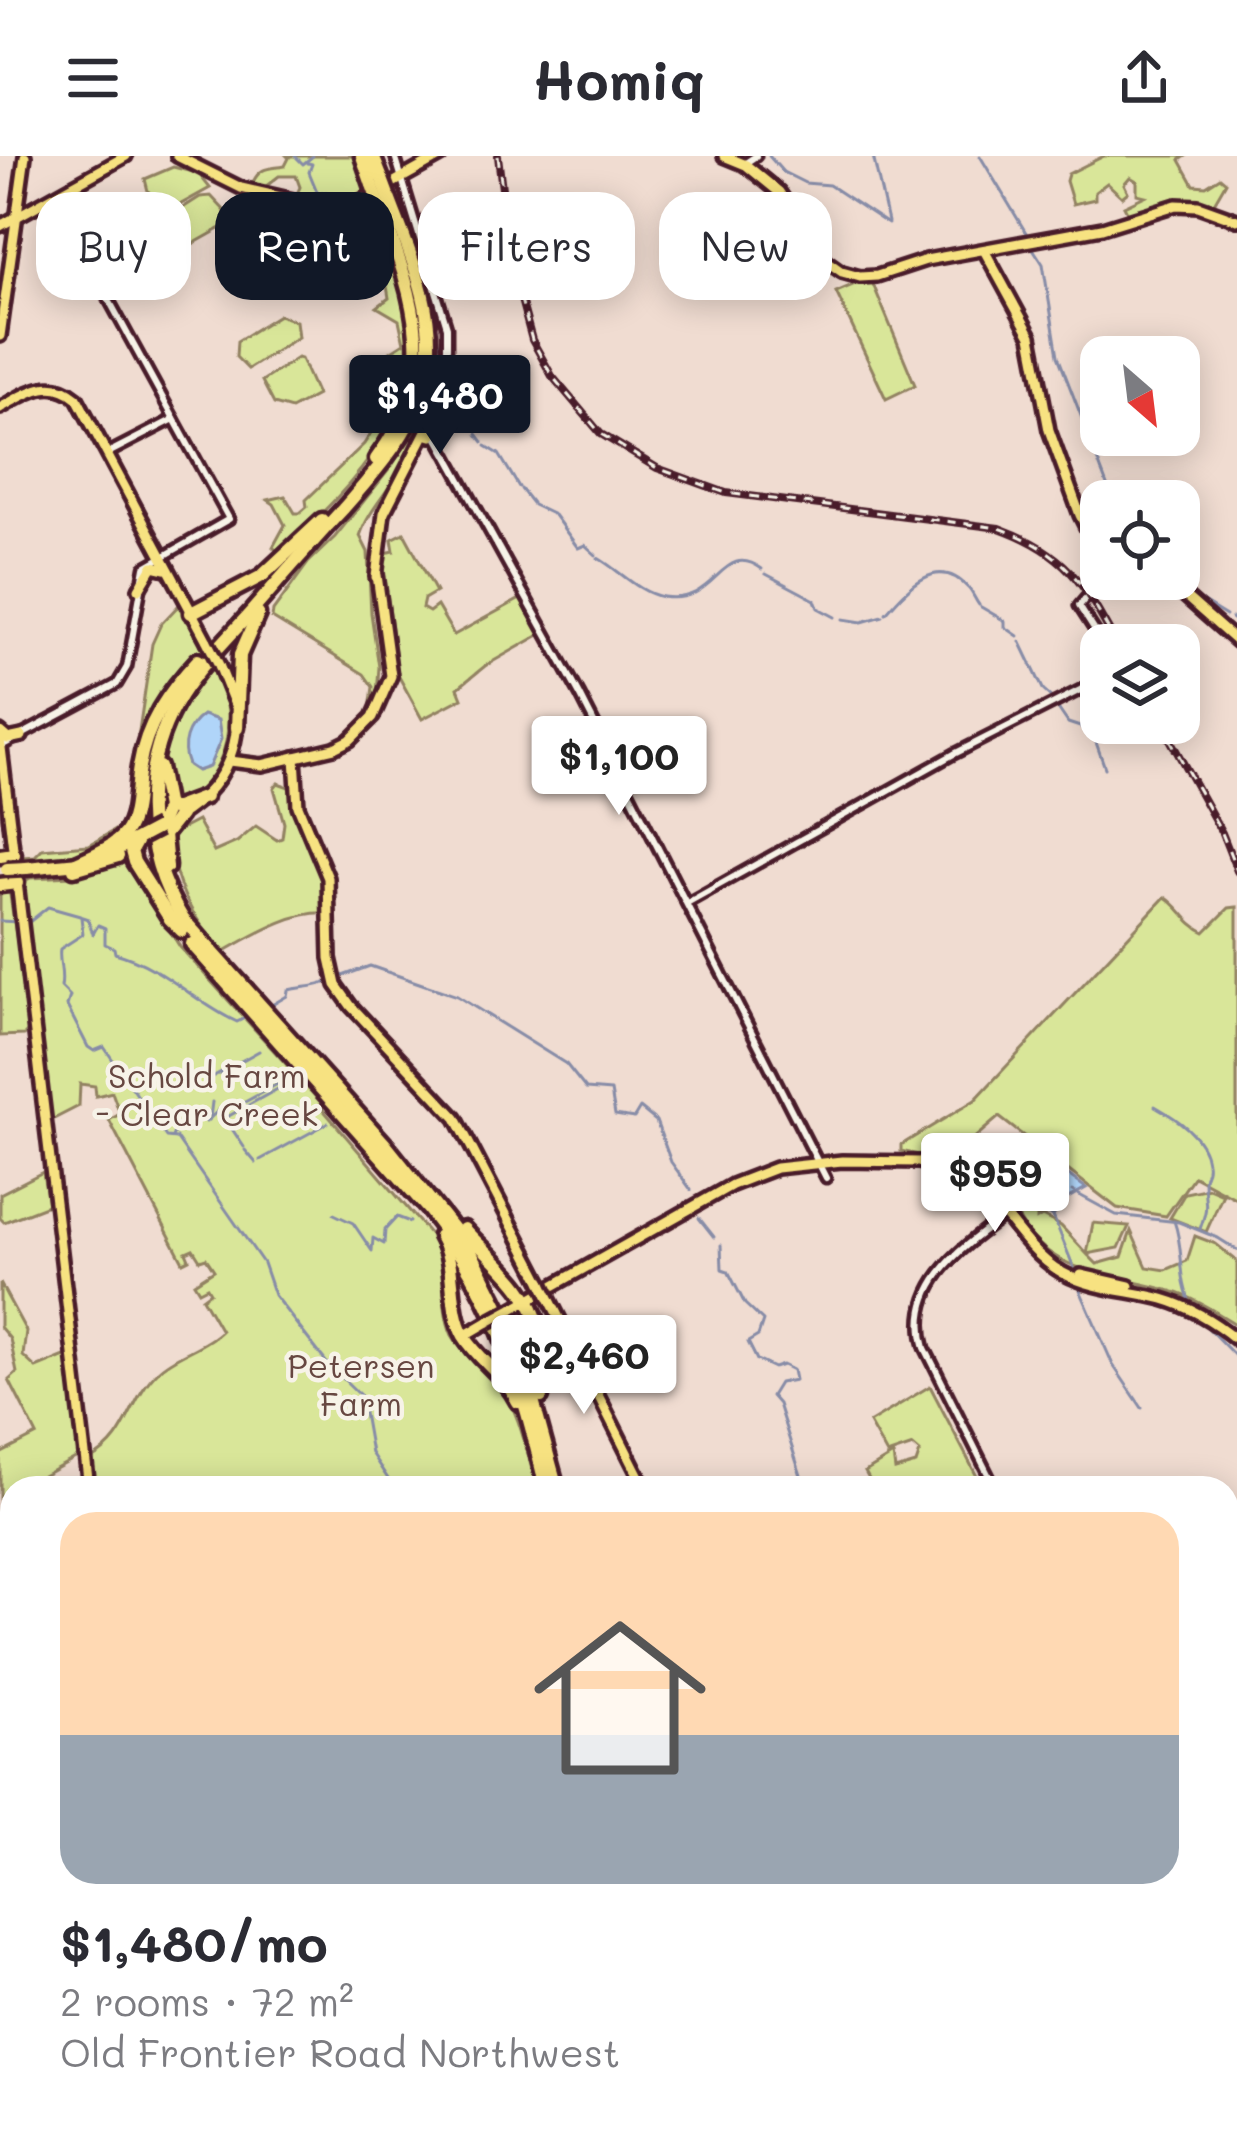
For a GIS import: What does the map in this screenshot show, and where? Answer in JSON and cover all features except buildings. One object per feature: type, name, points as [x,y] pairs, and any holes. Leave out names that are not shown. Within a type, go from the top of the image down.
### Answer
[{"type":"highway","points":[[362,156],[381,192]]},
{"type":"highway","points":[[374,156],[377,182]]},
{"type":"highway","points":[[394,224],[424,296],[428,358],[409,426],[180,707],[160,759],[166,815],[131,853],[170,920],[186,930],[385,1144],[536,1295],[539,1389],[549,1476]]},
{"type":"highway","points":[[76,863],[110,847],[126,831],[141,753],[169,693],[388,442],[406,408],[418,341],[414,304],[394,236]]},
{"type":"highway","points":[[186,930],[169,895],[152,838],[149,793],[161,736],[196,675],[357,494]]},
{"type":"highway","points":[[191,613],[262,576],[322,520]]},
{"type":"highway","points":[[236,733],[242,645],[273,595]]},
{"type":"highway","points":[[198,660],[161,717],[149,749],[142,795],[153,874],[186,930],[447,1233],[489,1303],[513,1361],[547,1476]]},
{"type":"highway","points":[[167,801],[179,810],[205,797]]},
{"type":"highway","points":[[180,815],[164,836],[164,853],[186,930]]},
{"type":"highway","points":[[145,836],[171,880]]},
{"type":"highway","points":[[4,864],[26,868],[76,863],[100,858],[145,836]]},
{"type":"highway","points":[[50,866],[82,868],[122,855],[137,868]]},
{"type":"highway","points":[[0,885],[17,883]]},
{"type":"highway","points":[[385,1144],[449,1219],[497,1296],[521,1354],[548,1476]]},
{"type":"highway","points":[[386,1162],[445,1245],[464,1336],[512,1389],[546,1476]]},
{"type":"main road","points":[[0,336],[25,156]]},
{"type":"main road","points":[[64,192],[127,156]]},
{"type":"main road","points":[[177,156],[241,188],[324,207],[355,204],[441,156]]},
{"type":"main road","points":[[724,156],[744,164],[789,203],[823,258],[847,274],[877,276],[922,261],[1102,228],[1180,205],[1237,220]]},
{"type":"main road","points":[[10,255],[0,231],[36,207]]},
{"type":"main road","points":[[984,250],[1031,336],[1049,430],[1080,515]]},
{"type":"main road","points":[[0,406],[42,387],[69,391],[79,400],[219,665],[234,701],[245,764]]},
{"type":"main road","points":[[230,761],[262,765],[340,746],[374,717],[391,665],[376,575],[377,544],[385,517],[431,434]]},
{"type":"main road","points":[[139,589],[153,566],[170,572]]},
{"type":"main road","points":[[1190,600],[1237,642]]},
{"type":"main road","points":[[145,836],[205,797],[230,761],[236,733]]},
{"type":"main road","points":[[22,736],[0,745],[4,864],[17,883],[88,1476]]},
{"type":"main road","points":[[295,757],[299,810],[328,878],[330,958],[336,985],[456,1118],[536,1295],[638,1476]]},
{"type":"main road","points":[[464,1336],[745,1179],[817,1162],[897,1158],[944,1168],[988,1193],[1033,1246],[1081,1275],[1164,1294],[1203,1310],[1237,1337]]},
{"type":"street","points":[[395,156],[447,331],[446,362],[431,434],[580,695],[826,1178]]},
{"type":"street","points":[[744,164],[756,156]]},
{"type":"street","points":[[22,736],[121,680],[128,667],[145,567],[229,519],[109,300]]},
{"type":"street","points":[[108,453],[173,418]]},
{"type":"street","points":[[687,903],[954,754],[1080,690]]},
{"type":"street","points":[[989,1476],[925,1348],[921,1323],[941,1268],[957,1250],[1006,1214]]},
{"type":"green space","points":[[357,156],[369,191],[298,192],[296,176],[279,176],[256,188],[253,182],[259,173],[285,166],[289,158]]},
{"type":"green space","points":[[1104,156],[1186,156],[1180,160],[1194,185],[1206,186],[1220,177],[1226,182],[1211,208],[1180,201],[1129,216],[1124,206],[1145,196],[1137,194],[1137,181],[1130,177],[1124,184],[1128,192],[1122,197],[1107,183],[1095,192],[1095,199],[1073,204],[1068,174]]},
{"type":"green space","points":[[173,167],[198,173],[210,188],[191,199],[191,192],[149,192],[145,179]]},
{"type":"green space","points":[[200,197],[215,200],[215,232],[191,245],[191,203]]},
{"type":"green space","points":[[394,254],[407,295],[412,336],[398,408],[360,471],[279,553],[273,547],[285,525],[268,500],[285,496],[295,513],[300,513],[307,507],[306,500],[364,444],[393,398],[381,373],[372,374],[374,366],[384,363],[404,343],[399,320],[377,307],[394,300]]},
{"type":"green space","points":[[858,276],[870,277],[915,385],[886,399],[836,292],[855,284]]},
{"type":"green space","points":[[279,315],[296,321],[298,337],[248,369],[236,357],[237,341]]},
{"type":"green space","points":[[297,358],[317,395],[291,409],[274,404],[262,381]]},
{"type":"green space","points":[[424,411],[426,418],[399,471],[360,536],[368,552],[379,667],[377,694],[371,702],[373,687],[364,674],[272,618],[273,611],[392,466]]},
{"type":"green space","points":[[404,533],[436,592],[424,599],[422,608],[429,612],[437,606],[454,635],[522,598],[543,633],[485,666],[458,688],[462,698],[422,719],[398,675],[384,568],[385,553],[394,551],[392,539]]},
{"type":"green space","points":[[178,606],[213,661],[228,709],[223,751],[203,786],[170,815],[127,838],[20,864],[23,857],[35,856],[42,849],[89,845],[125,824],[152,644],[161,624]]},
{"type":"green space","points":[[278,783],[289,787],[321,855],[329,913],[288,920],[223,952],[186,899],[168,836],[197,821],[214,852],[237,842],[256,826],[277,840],[282,838],[284,823],[274,788]]},
{"type":"green space","points":[[118,860],[126,862],[180,947],[324,1106],[320,1106],[438,1244],[452,1335],[506,1393],[534,1476],[93,1476],[91,1459],[113,1441],[148,1382],[165,1365],[221,1331],[202,1298],[210,1292],[207,1287],[199,1291],[194,1283],[214,1270],[193,1249],[186,1252],[189,1259],[183,1262],[109,1120],[120,1114],[112,1092],[96,1096],[95,1086],[80,1084],[79,1106],[46,1123],[17,886],[30,878],[72,876]]},
{"type":"green space","points":[[9,888],[30,1029],[24,1035],[0,1036],[0,890]]},
{"type":"green space","points":[[1165,897],[1205,932],[1229,908],[1237,907],[1237,1199],[1194,1176],[1166,1216],[1117,1208],[999,1117],[959,1151],[968,1155],[978,1150],[981,1164],[976,1168],[901,1151],[901,1145],[975,1100]]},
{"type":"green space","points":[[43,1172],[48,1205],[4,1222],[0,1194]]},
{"type":"green space","points":[[1209,1188],[1223,1194],[1206,1232],[1170,1218],[1185,1193]]},
{"type":"green space","points":[[1013,1208],[1037,1213],[1037,1219],[1042,1216],[1061,1226],[1097,1264],[1122,1257],[1131,1231],[1147,1267],[1166,1270],[1187,1261],[1195,1236],[1216,1244],[1237,1261],[1237,1325],[1180,1294],[1061,1260],[1027,1231]]},
{"type":"green space","points":[[1093,1223],[1129,1226],[1119,1248],[1087,1254]]},
{"type":"green space","points":[[0,1283],[26,1331],[23,1356],[36,1368],[72,1353],[81,1455],[43,1476],[0,1476],[0,1454],[37,1435],[9,1380],[17,1373],[10,1339],[0,1327]]},
{"type":"green space","points":[[930,1386],[977,1476],[867,1476],[865,1472],[893,1455],[895,1470],[916,1464],[920,1452],[913,1446],[887,1455],[869,1423]]},
{"type":"water","points":[[203,715],[218,720],[221,739],[209,767],[197,771],[188,765],[185,744],[192,725]]},
{"type":"water","points":[[1004,1144],[1037,1155],[1041,1165],[1032,1189],[1016,1192],[998,1173],[994,1148]]},
{"type":"water","points":[[1056,1166],[1086,1188],[1061,1202],[1053,1217],[1041,1208],[1048,1174]]},
{"type":"waterway","points":[[295,156],[303,164],[313,156]]},
{"type":"waterway","points":[[769,156],[783,172],[805,183],[829,185],[888,224]]},
{"type":"waterway","points":[[873,156],[888,222]]},
{"type":"waterway","points":[[980,156],[1028,236]]},
{"type":"waterway","points":[[308,163],[317,192]]},
{"type":"waterway","points":[[412,241],[433,295],[442,348]]},
{"type":"waterway","points":[[1032,247],[1043,264],[1058,356],[1080,413]]},
{"type":"waterway","points":[[452,357],[475,425]]},
{"type":"waterway","points":[[477,434],[483,442]]},
{"type":"waterway","points":[[486,446],[499,454],[519,487]]},
{"type":"waterway","points":[[1096,456],[1105,480]]},
{"type":"waterway","points":[[521,489],[532,503]]},
{"type":"waterway","points":[[533,505],[554,515],[578,548],[585,545],[596,555]]},
{"type":"waterway","points":[[598,558],[637,586],[663,597],[696,592],[737,562],[762,569]]},
{"type":"waterway","points":[[766,574],[815,600],[818,608],[835,617]]},
{"type":"waterway","points":[[886,613],[913,586],[934,574],[956,578],[979,605]]},
{"type":"waterway","points":[[1200,600],[1226,616]]},
{"type":"waterway","points":[[981,607],[1005,621],[1005,627],[1018,636]]},
{"type":"waterway","points":[[843,619],[862,622],[883,616]]},
{"type":"waterway","points":[[1232,618],[1237,622]]},
{"type":"waterway","points":[[1020,641],[1044,691],[1053,699]]},
{"type":"waterway","points":[[1055,704],[1068,723],[1092,731],[1105,768]]},
{"type":"waterway","points":[[28,923],[48,907],[80,916]]},
{"type":"waterway","points":[[81,917],[83,934],[60,949],[61,987],[70,996],[67,1006],[88,1047],[94,1051],[104,1047],[166,1137],[176,1138],[263,1263],[274,1295],[326,1362],[361,1396],[371,1453],[386,1476]]},
{"type":"waterway","points":[[82,917],[88,919],[93,934],[98,925],[105,928],[105,944],[115,953],[148,966],[237,1022],[247,1017]]},
{"type":"waterway","points":[[0,921],[19,922]]},
{"type":"waterway","points":[[340,977],[370,966],[457,996],[566,1064],[586,1089],[611,1091],[615,1115],[634,1118],[640,1108],[656,1121],[671,1162],[691,1190]]},
{"type":"waterway","points":[[270,1006],[287,996],[288,990],[328,982]]},
{"type":"waterway","points":[[205,1081],[259,1051]]},
{"type":"waterway","points":[[243,1103],[283,1081]]},
{"type":"waterway","points":[[227,1117],[283,1086]]},
{"type":"waterway","points":[[210,1118],[212,1102]]},
{"type":"waterway","points":[[206,1122],[223,1106],[224,1117],[244,1147]]},
{"type":"waterway","points":[[1155,1106],[1188,1129],[1205,1153],[1206,1208],[1200,1229]]},
{"type":"waterway","points":[[172,1137],[183,1121],[195,1128]]},
{"type":"waterway","points":[[260,1160],[328,1123]]},
{"type":"waterway","points":[[245,1150],[256,1163]]},
{"type":"waterway","points":[[1072,1191],[1116,1215],[1179,1222],[1237,1250]]},
{"type":"waterway","points":[[334,1214],[353,1223],[372,1251],[373,1238],[384,1244],[385,1230],[397,1217],[410,1222]]},
{"type":"waterway","points":[[1053,1216],[1076,1273]]},
{"type":"waterway","points":[[699,1218],[714,1237]]},
{"type":"waterway","points":[[1174,1221],[1193,1308]]},
{"type":"waterway","points":[[721,1245],[722,1269],[728,1271],[745,1304],[763,1321],[758,1336],[748,1342],[757,1360],[793,1370],[795,1380],[779,1383],[771,1396],[778,1404],[801,1476]]},
{"type":"waterway","points":[[1077,1283],[1113,1365],[1142,1408]]},
{"type":"waterway","points":[[1201,1321],[1237,1358]]},
{"type":"railway","points":[[498,156],[511,263],[532,340],[552,376],[601,434],[657,468],[726,493],[999,528],[1058,560],[1083,587],[1105,624]]},
{"type":"railway","points":[[1173,744],[1222,833],[1237,871]]},
{"type":"park label","name":"Schold Farm - Clear Creek","points":[[207,1095]]},
{"type":"park label","name":"Petersen Farm","points":[[361,1385]]}]
